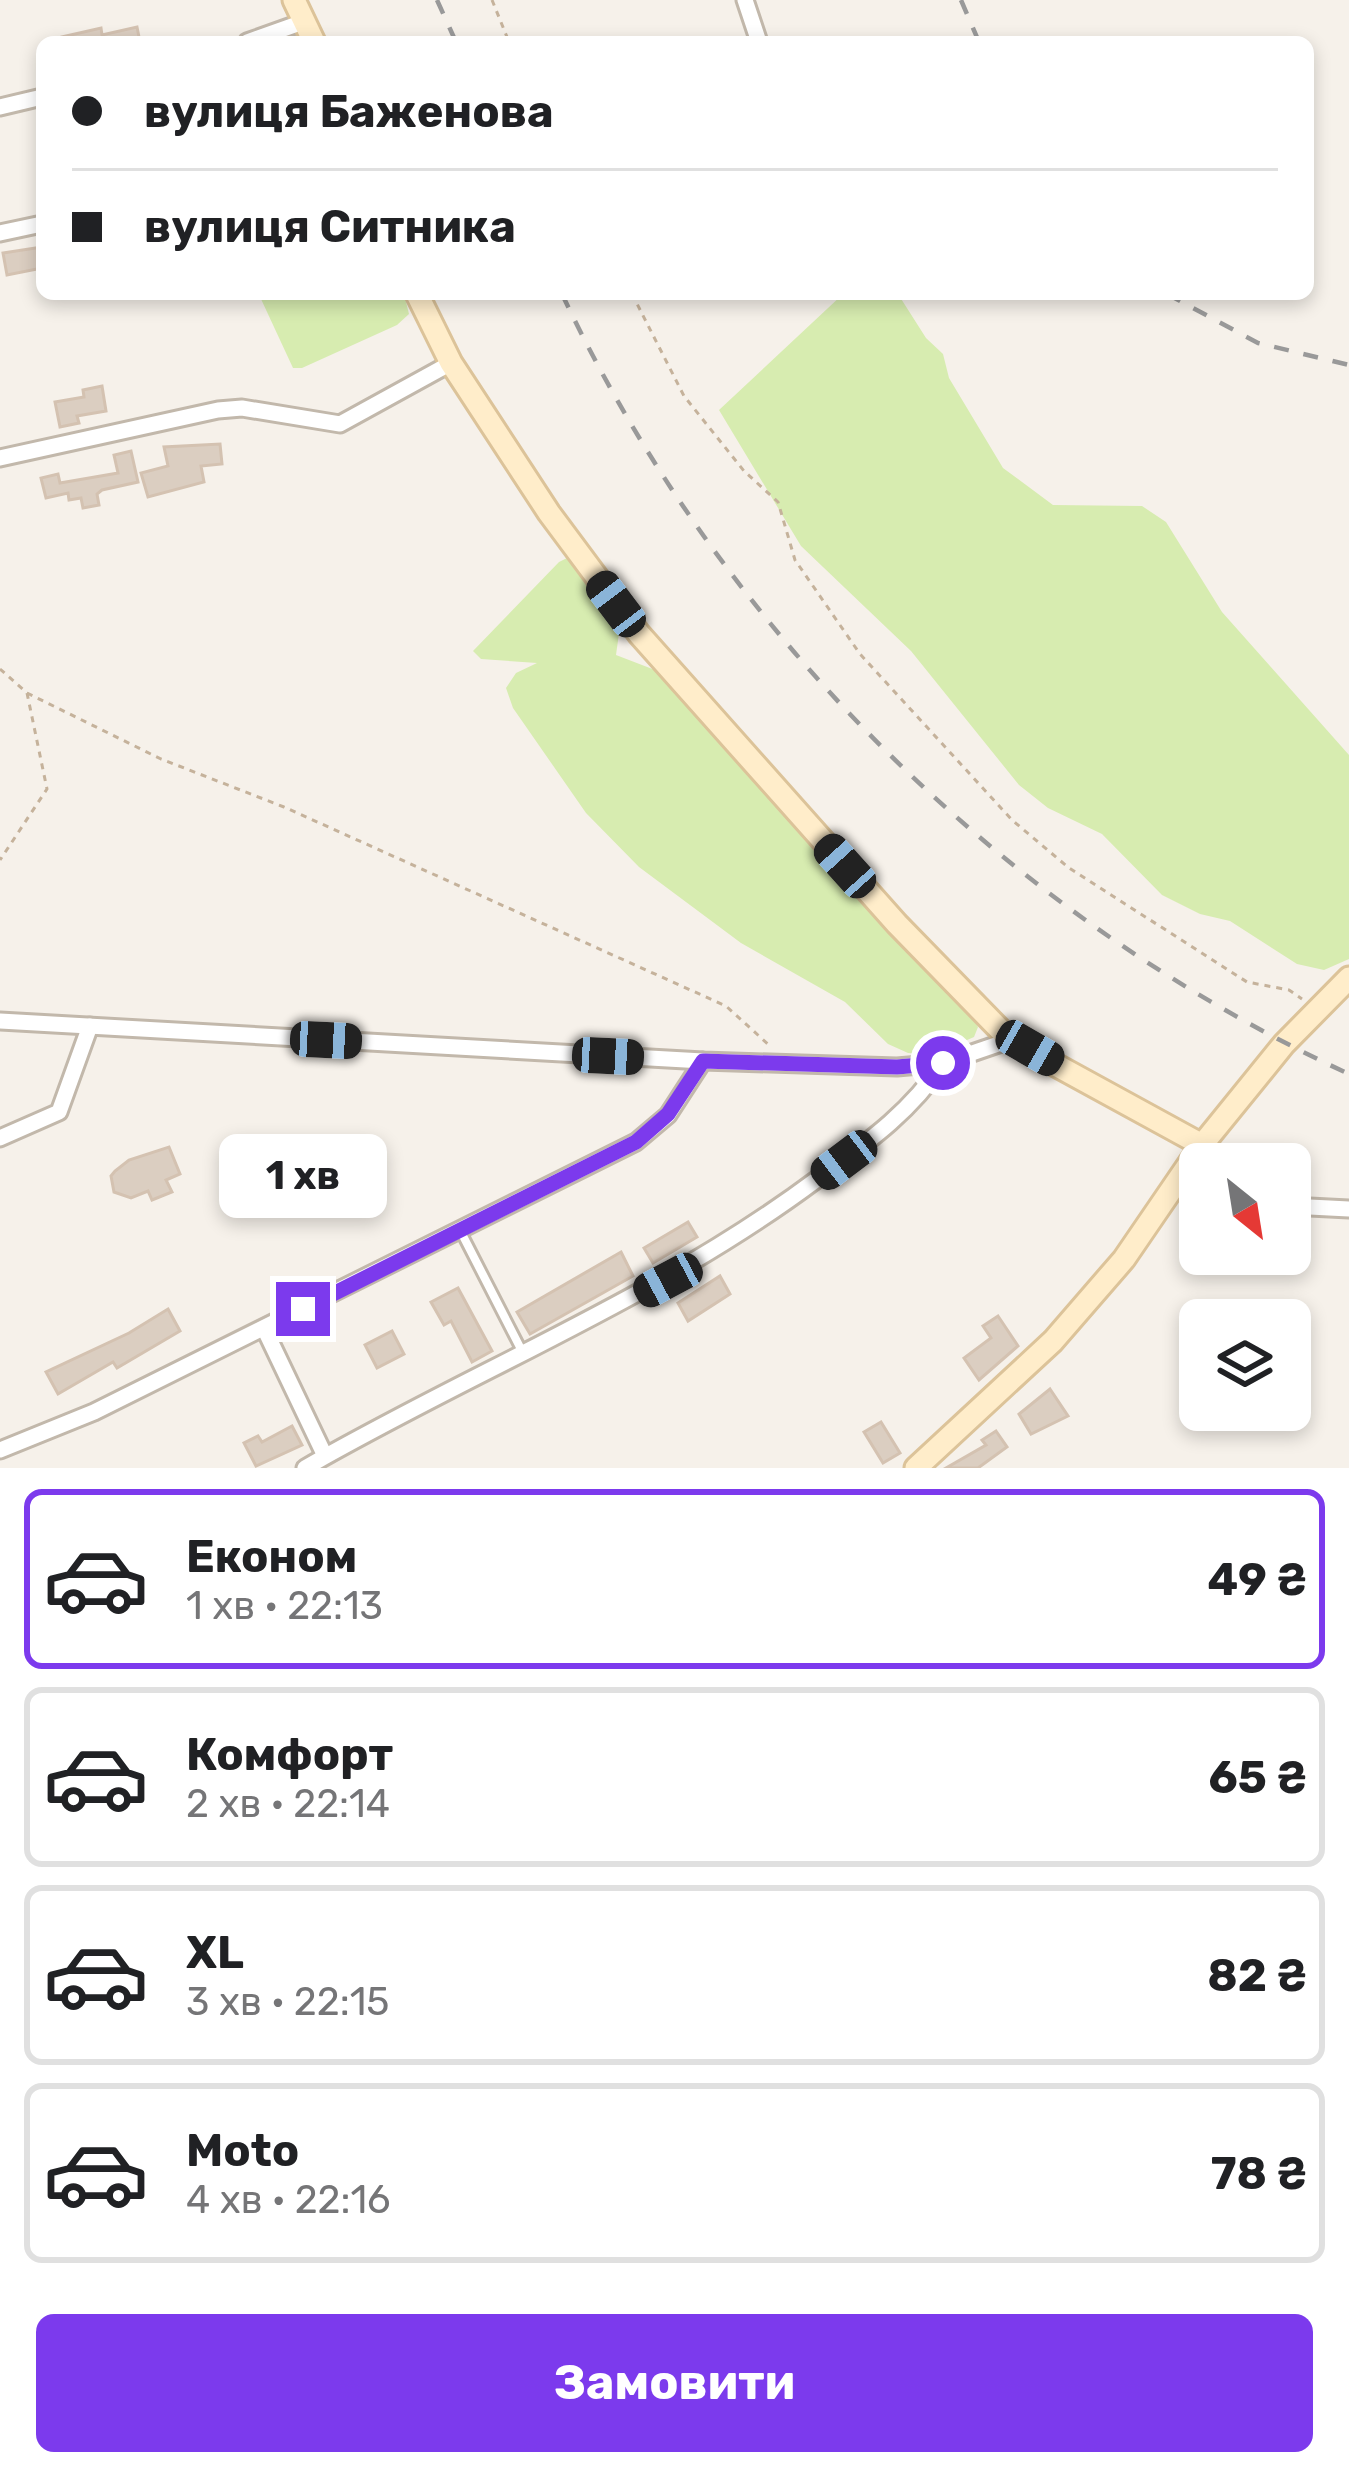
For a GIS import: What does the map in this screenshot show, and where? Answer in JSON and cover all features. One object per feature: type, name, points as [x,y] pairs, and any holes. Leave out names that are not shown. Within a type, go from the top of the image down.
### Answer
[{"type":"street","points":[[294,0],[309,32]]},
{"type":"street","points":[[745,0],[757,36]]},
{"type":"street","points":[[0,107],[36,98]]},
{"type":"street","points":[[0,233],[36,225]]},
{"type":"street","points":[[420,300],[451,363],[549,513],[639,634],[897,924],[1010,1040],[1198,1143]]},
{"type":"street","points":[[0,458],[218,410],[242,408],[340,424],[451,363]]},
{"type":"street","points":[[1204,1143],[1316,1008],[1349,978]]},
{"type":"street","points":[[0,1021],[703,1061],[897,1067],[943,1063],[1010,1040]]},
{"type":"street","points":[[0,1138],[59,1112],[90,1026]]},
{"type":"street","points":[[0,1450],[94,1412],[636,1142],[668,1114],[703,1061]]},
{"type":"street","points":[[305,1468],[668,1280],[764,1220],[881,1135],[916,1100],[943,1063]]},
{"type":"street","points":[[916,1468],[1053,1341],[1179,1193]]},
{"type":"street","points":[[1311,1207],[1349,1209]]},
{"type":"street","points":[[264,1328],[326,1456]]},
{"type":"lane","points":[[461,1232],[523,1354]]},
{"type":"path","points":[[492,0],[506,36]]},
{"type":"path","points":[[635,300],[685,396],[744,471],[778,502],[795,560],[860,653],[1012,820],[1070,868],[1247,982],[1289,990],[1316,1008]]},
{"type":"path","points":[[0,669],[27,693],[160,759],[324,825],[726,1006],[788,1063]]},
{"type":"path","points":[[0,860],[47,789],[27,693]]},
{"type":"green space","points":[[261,300],[406,300],[409,314],[397,325],[293,368]]},
{"type":"green space","points":[[837,300],[902,300],[926,338],[943,354],[949,378],[1003,468],[1053,505],[1142,506],[1166,522],[1222,612],[1349,755],[1349,959],[1324,970],[1297,964],[1230,921],[1200,914],[1162,895],[1102,834],[1048,808],[1019,785],[911,651],[801,546],[719,410]]},
{"type":"green space","points":[[569,557],[620,626],[616,655],[655,670],[673,686],[968,1010],[978,1027],[974,1037],[933,1055],[908,1053],[888,1044],[845,1002],[741,943],[639,867],[586,813],[513,708],[506,688],[516,673],[537,663],[481,659],[473,651]]},
{"type":"building","points":[[137,27],[139,36],[66,36],[101,28],[102,35]]},
{"type":"building","points":[[36,248],[36,269],[7,275],[3,253]]},
{"type":"building","points":[[102,386],[106,411],[77,416],[79,423],[60,427],[55,402],[84,397],[83,390]]},
{"type":"building","points":[[220,444],[222,464],[201,466],[204,482],[148,497],[141,473],[168,466],[164,447]]},
{"type":"building","points":[[131,451],[138,482],[102,490],[97,494],[99,505],[83,508],[81,498],[69,500],[68,493],[46,498],[41,478],[58,474],[60,483],[118,473],[114,455]]},
{"type":"building","points":[[169,1147],[180,1174],[166,1180],[172,1192],[152,1200],[148,1191],[131,1198],[114,1192],[111,1176],[115,1171],[129,1160]]},
{"type":"building","points":[[688,1222],[697,1237],[653,1263],[644,1248]]},
{"type":"building","points":[[621,1252],[633,1276],[530,1334],[517,1312]]},
{"type":"building","points":[[720,1276],[730,1294],[688,1321],[678,1303]]},
{"type":"building","points":[[458,1288],[492,1351],[472,1362],[451,1321],[444,1325],[431,1302]]},
{"type":"building","points":[[168,1309],[180,1331],[117,1368],[113,1362],[58,1394],[46,1372]]},
{"type":"building","points":[[998,1316],[1018,1346],[979,1380],[964,1358],[991,1338],[983,1326]]},
{"type":"building","points":[[392,1331],[404,1354],[377,1368],[365,1345]]},
{"type":"building","points":[[1050,1389],[1068,1416],[1031,1434],[1019,1414]]},
{"type":"building","points":[[881,1422],[900,1453],[883,1463],[864,1432]]},
{"type":"building","points":[[292,1426],[302,1445],[256,1466],[244,1443],[258,1436],[262,1442]]},
{"type":"building","points":[[996,1431],[1007,1447],[978,1468],[946,1468],[986,1445],[982,1440]]},
{"type":"railway","points":[[437,0],[453,36]]},
{"type":"railway","points":[[961,0],[976,36]]},
{"type":"railway","points":[[565,300],[628,419],[705,538],[792,649],[888,753],[992,848],[1104,933],[1224,1009],[1349,1074]]},
{"type":"railway","points":[[1178,300],[1258,343],[1349,365]]},
{"type":"route","points":[[303,1309],[636,1142],[668,1114],[703,1061],[897,1067],[943,1063]]}]
